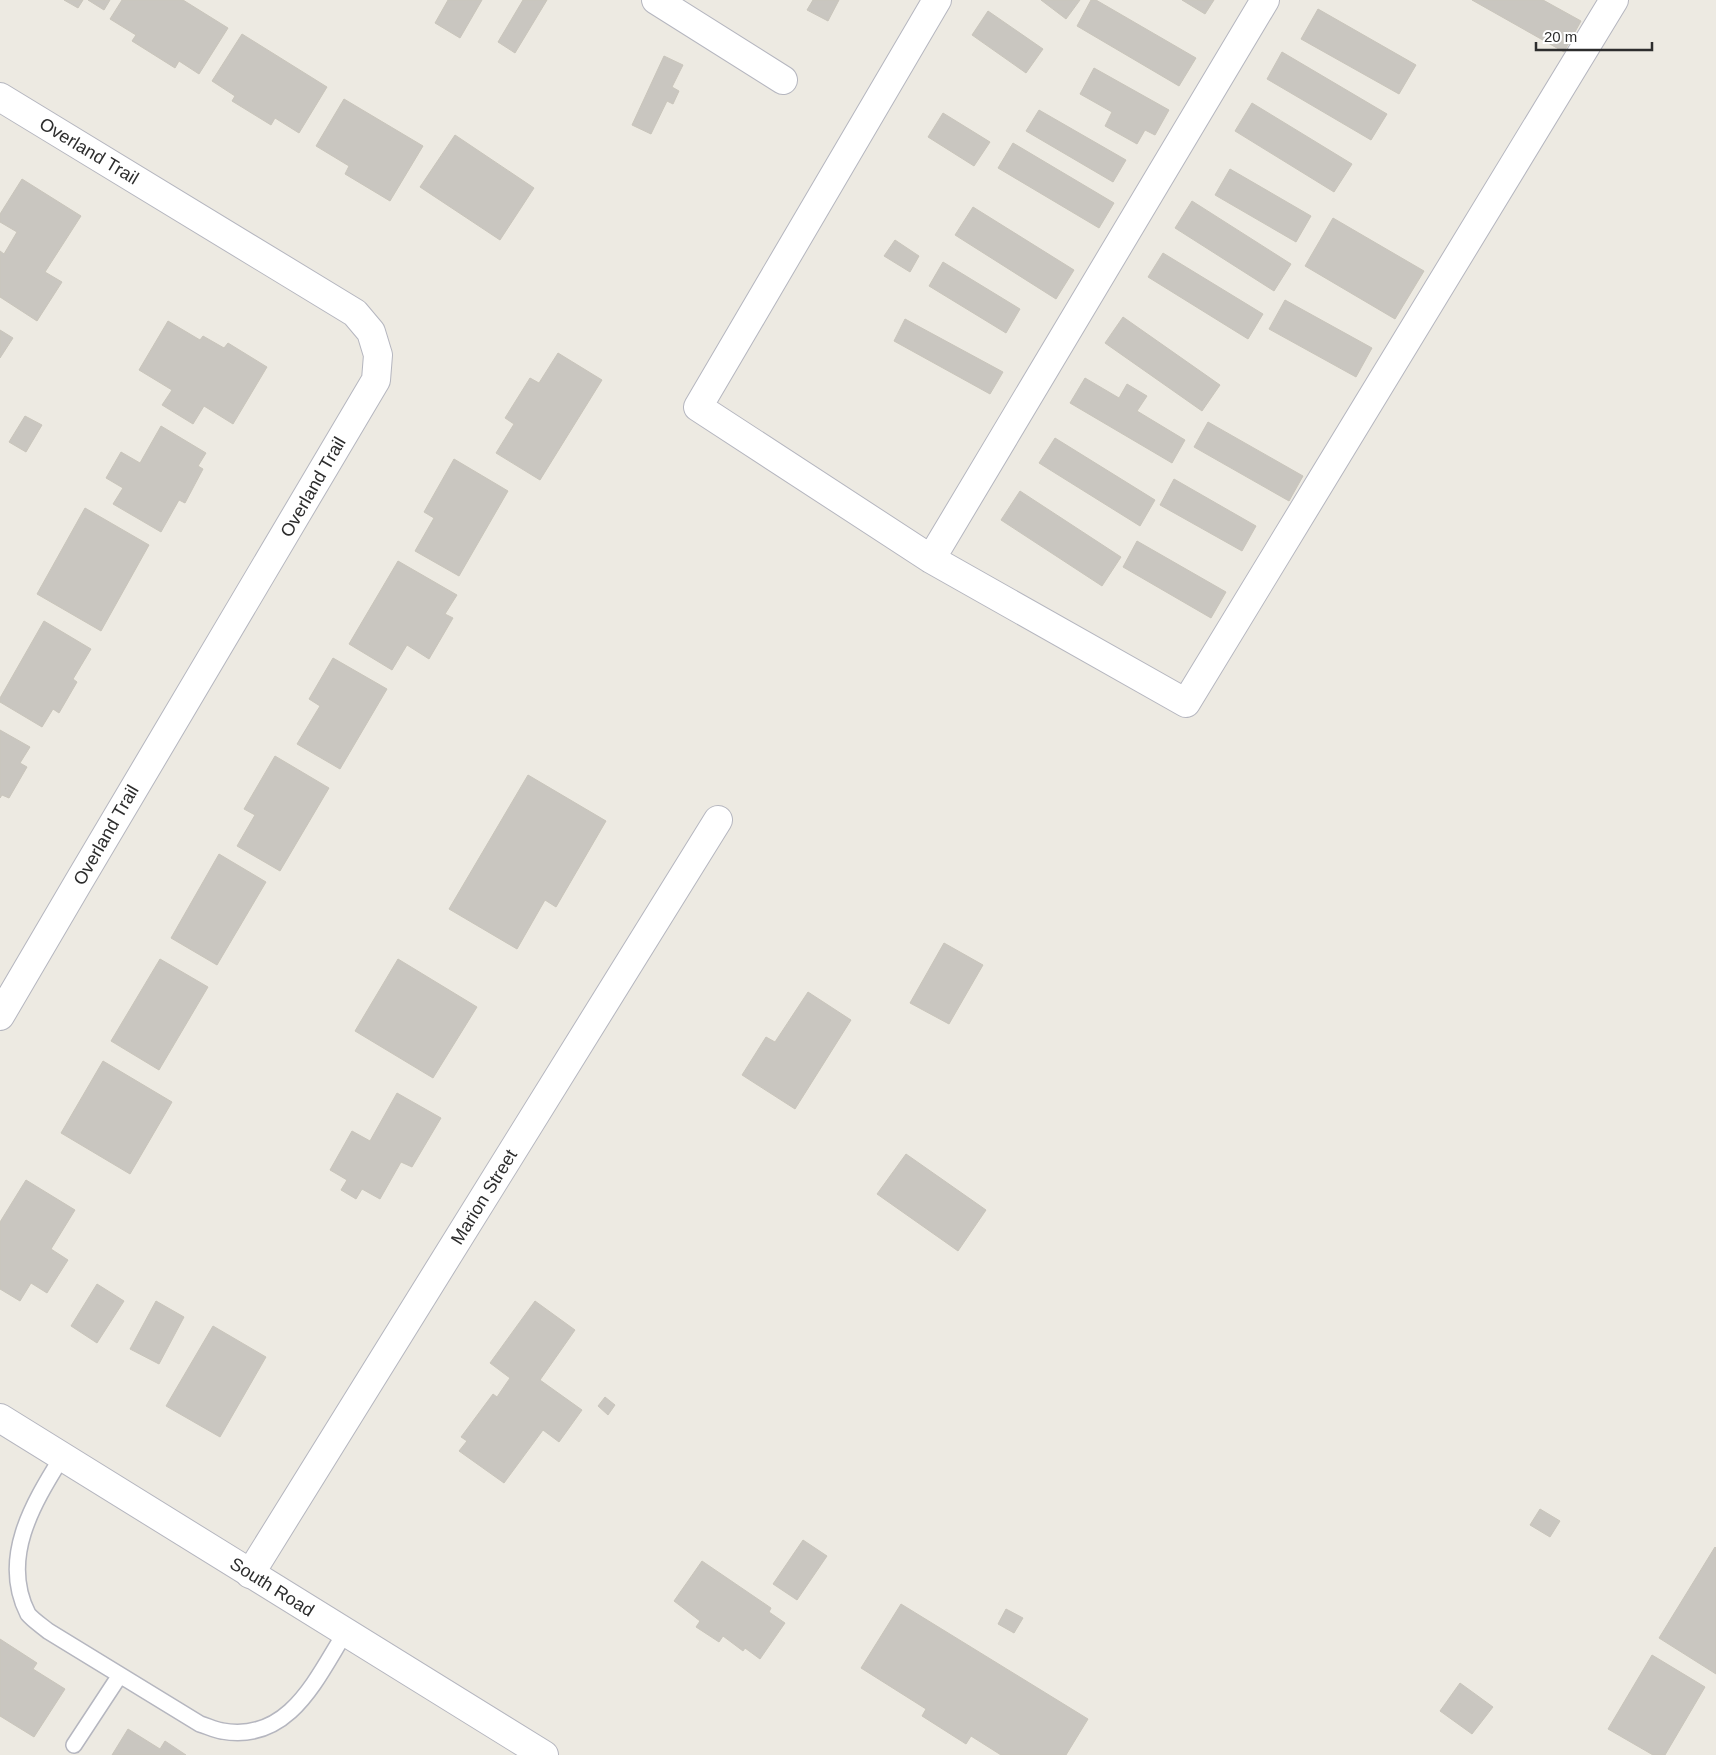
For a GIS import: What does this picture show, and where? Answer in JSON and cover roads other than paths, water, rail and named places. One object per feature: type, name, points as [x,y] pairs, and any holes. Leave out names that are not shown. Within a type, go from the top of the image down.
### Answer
[{"type":"street","points":[[656,0],[783,80]]},
{"type":"street","points":[[937,0],[698,408],[931,559],[1186,703],[1614,0]]},
{"type":"street","points":[[931,559],[1265,0]]},
{"type":"street","name":"Overland Trail","points":[[0,97],[356,313],[371,332],[378,355],[376,380],[249,597],[123,804],[0,1016]]},
{"type":"street","name":"Marion Street","points":[[250,1574],[718,820]]},
{"type":"street","name":"South Road","points":[[0,1418],[544,1755]]},
{"type":"lane","points":[[62,1457],[19,1527],[12,1545],[9,1564],[12,1580],[19,1599],[28,1614],[48,1631],[200,1724],[221,1731],[240,1733],[262,1729],[282,1719],[300,1704],[345,1632]]},
{"type":"lane","points":[[74,1745],[120,1675]]}]
